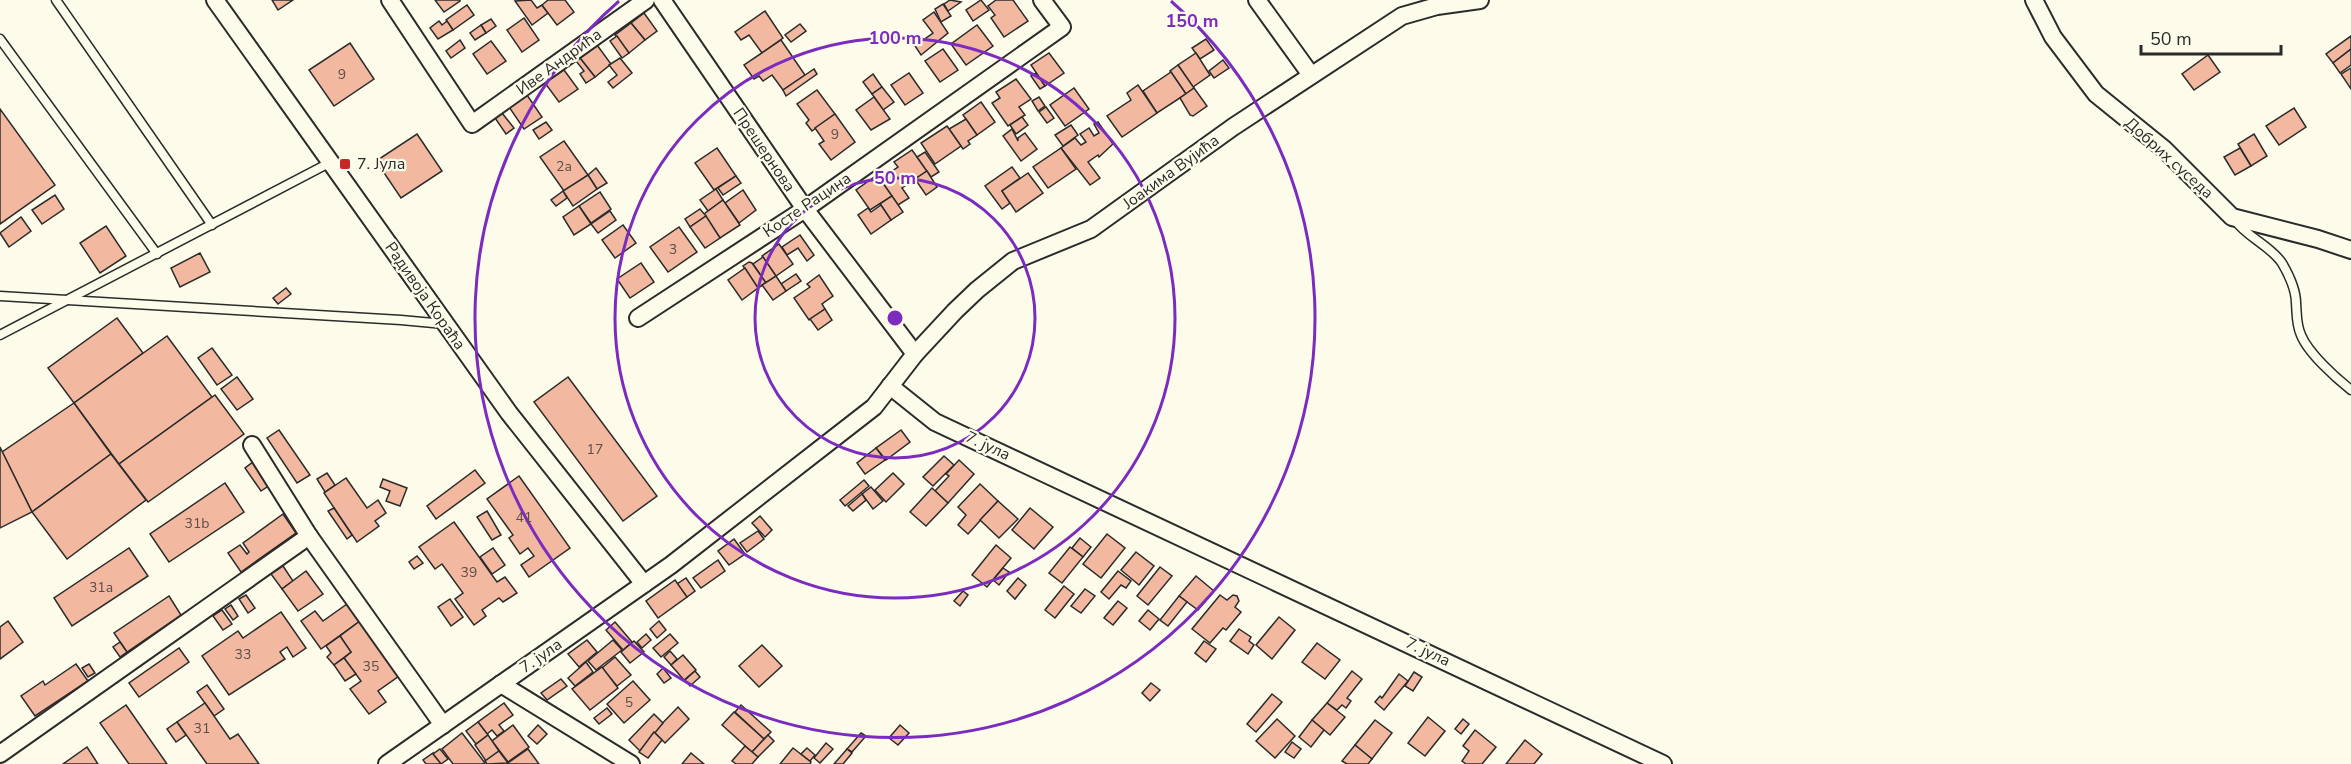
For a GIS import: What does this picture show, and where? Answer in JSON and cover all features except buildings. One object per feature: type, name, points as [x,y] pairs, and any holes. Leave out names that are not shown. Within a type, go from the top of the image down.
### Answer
[{"type":"street","name":"Радивоја Кораћа","points":[[215,0],[509,413],[644,584]]},
{"type":"street","name":"Иве Андрића","points":[[390,0],[472,124],[646,0]]},
{"type":"street","name":"Прешернова","points":[[662,0],[805,208],[915,354]]},
{"type":"street","name":"Косте Рацина","points":[[638,318],[805,208],[1062,27],[1042,0]]},
{"type":"street","points":[[1257,0],[1311,75]]},
{"type":"street","name":"Јоакима Вујића","points":[[890,386],[915,354],[977,290],[1013,261],[1091,229],[1233,127],[1402,16],[1437,6],[1480,0]]},
{"type":"street","name":"Добрих суседа","points":[[2034,0],[2053,37],[2096,94],[2164,149],[2232,217]]},
{"type":"street","points":[[2232,217],[2351,250]]},
{"type":"street","name":"7. јула","points":[[387,764],[644,584],[874,406],[890,386],[935,422],[1663,764]]},
{"type":"street","points":[[252,445],[309,536],[443,725]]},
{"type":"street","points":[[0,754],[309,536]]},
{"type":"street","points":[[501,684],[631,764]]},
{"type":"lane","points":[[56,0],[212,225]]},
{"type":"lane","points":[[0,39],[157,254]]},
{"type":"lane","points":[[0,335],[331,162]]},
{"type":"lane","points":[[2232,217],[2241,229],[2281,261],[2292,282],[2296,300],[2296,319],[2301,336],[2351,390]]},
{"type":"lane","points":[[0,296],[445,324]]},
{"type":"place","name":"7. Јула","points":[[345,164]]}]
